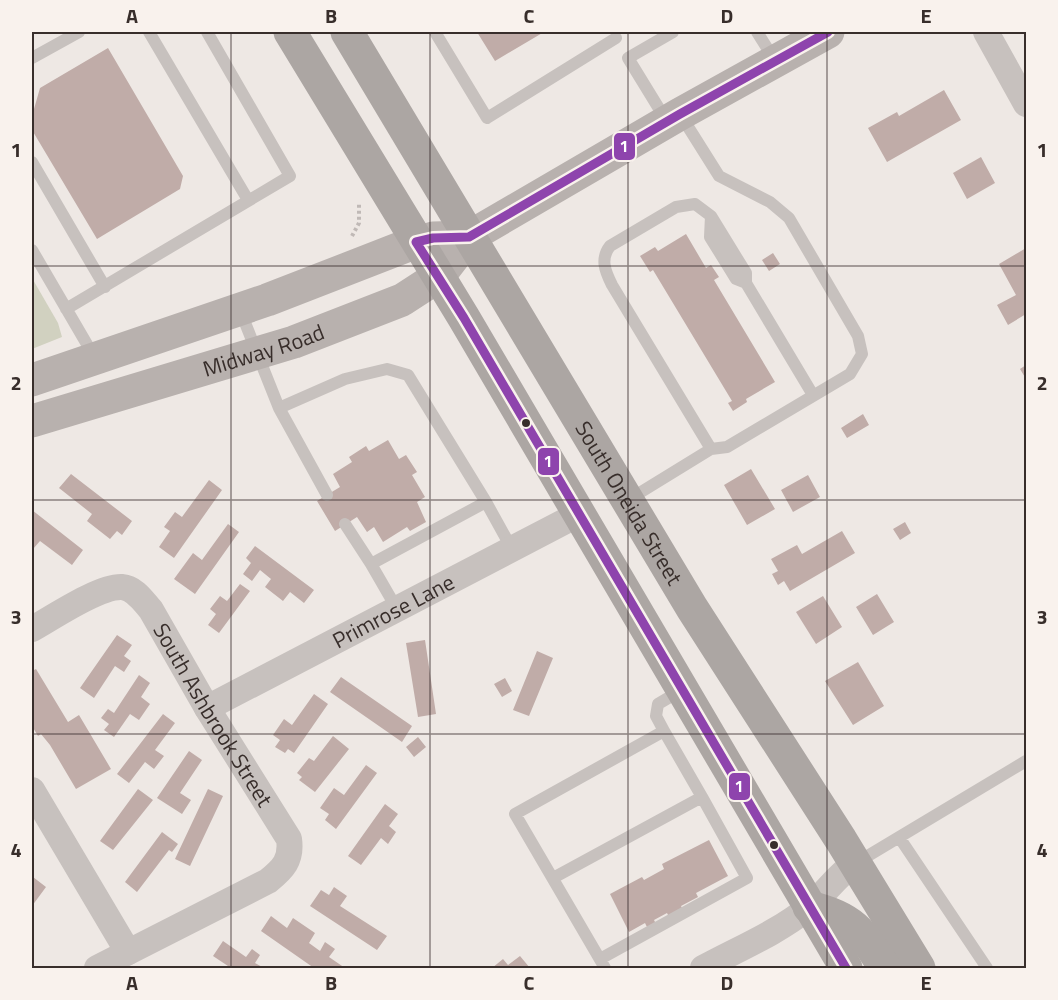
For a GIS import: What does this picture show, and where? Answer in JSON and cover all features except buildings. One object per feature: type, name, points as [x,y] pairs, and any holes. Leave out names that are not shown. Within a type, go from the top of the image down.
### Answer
[{"type":"highway","points":[[290,32],[416,243]]},
{"type":"highway","name":"South Oneida Street","points":[[346,32],[627,500],[726,662],[855,864],[918,969]]},
{"type":"highway","name":"South Oneida Street","points":[[416,243],[439,276],[680,691],[846,969]]},
{"type":"highway","points":[[809,907],[832,913],[852,923],[885,969]]},
{"type":"main road","name":"Midway Road","points":[[32,421],[294,342],[402,300],[439,276],[470,237],[673,118],[828,32]]},
{"type":"main road","name":"Midway Road","points":[[32,380],[240,310],[416,243],[433,238],[470,237]]},
{"type":"street","points":[[986,32],[1026,104]]},
{"type":"street","name":"Primrose Lane","points":[[207,708],[579,514]]},
{"type":"street","name":"South Ashbrook Street","points":[[32,629],[103,592],[122,587],[140,596],[151,610],[207,708],[290,839],[291,853],[284,868],[267,881],[128,952]]},
{"type":"street","points":[[32,790],[128,952],[97,969]]},
{"type":"street","points":[[703,969],[782,926],[809,907],[839,875],[855,864]]},
{"type":"lane","points":[[32,58],[79,32]]},
{"type":"lane","points":[[149,32],[248,200]]},
{"type":"lane","points":[[66,309],[290,176],[207,32]]},
{"type":"lane","points":[[435,32],[487,118],[614,35],[628,58],[719,176],[782,210],[858,336],[862,354],[855,368],[728,447],[711,449],[627,500]]},
{"type":"lane","points":[[628,58],[658,35],[673,32]]},
{"type":"lane","points":[[757,32],[775,60]]},
{"type":"lane","points":[[32,162],[105,287]]},
{"type":"lane","points":[[711,449],[612,285],[603,264],[605,252],[610,246],[676,207],[695,204],[711,216],[746,273],[746,283],[813,395]]},
{"type":"lane","points":[[32,250],[96,359]]},
{"type":"lane","points":[[240,310],[279,408],[327,495]]},
{"type":"lane","points":[[279,408],[345,379],[387,369],[408,375],[512,549]]},
{"type":"lane","points":[[371,564],[486,502]]},
{"type":"lane","points":[[345,525],[397,609]]},
{"type":"lane","points":[[664,731],[515,814],[602,964],[747,878],[656,716],[658,704],[680,691]]},
{"type":"lane","points":[[855,864],[1026,760]]},
{"type":"lane","points":[[553,878],[702,797]]},
{"type":"lane","points":[[898,837],[987,969]]},
{"type":"green space","points":[[32,278],[58,323],[62,337],[32,349]]},
{"type":"transit line","name":"1","points":[[416,242],[433,238],[469,237],[680,114],[828,32]]},
{"type":"transit line","name":"1","points":[[416,242],[464,318],[846,968]]}]
